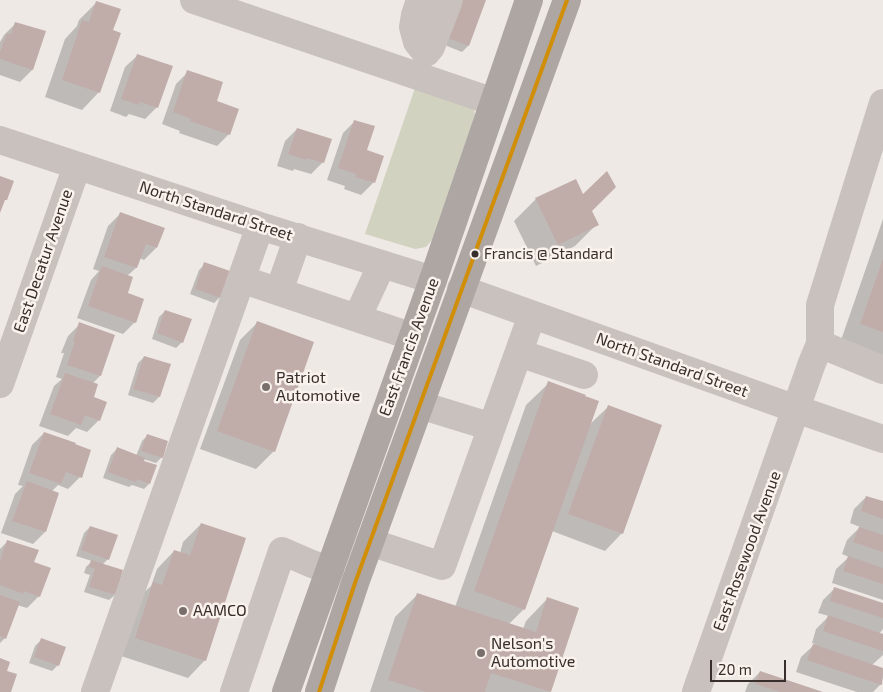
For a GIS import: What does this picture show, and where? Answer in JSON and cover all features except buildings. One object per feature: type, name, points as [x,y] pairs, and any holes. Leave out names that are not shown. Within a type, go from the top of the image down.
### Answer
[{"type":"main road","name":"East Francis Avenue","points":[[286,692],[413,337],[529,0]]},
{"type":"main road","name":"East Francis Avenue","points":[[320,692],[355,583],[567,0]]},
{"type":"street","points":[[194,0],[494,102]]},
{"type":"street","points":[[420,0],[415,15],[414,27],[417,42],[426,53],[440,84]]},
{"type":"street","points":[[426,53],[432,47],[449,0]]},
{"type":"street","points":[[883,103],[820,305],[820,344],[883,370]]},
{"type":"street","name":"North Standard Street","points":[[0,140],[260,226],[433,280]]},
{"type":"street","name":"East Decatur Avenue","points":[[0,384],[76,166]]},
{"type":"street","points":[[95,692],[260,226]]},
{"type":"street","points":[[279,292],[298,238]]},
{"type":"street","points":[[358,318],[382,264]]},
{"type":"street","points":[[241,279],[413,337]]},
{"type":"street","name":"North Standard Street","points":[[461,289],[796,410],[883,439]]},
{"type":"street","points":[[370,542],[442,566],[532,314]]},
{"type":"street","name":"East Rosewood Avenue","points":[[696,692],[820,344]]},
{"type":"street","points":[[519,352],[584,375]]},
{"type":"street","points":[[420,405],[492,427]]},
{"type":"street","points":[[234,692],[282,552],[330,570]]},
{"type":"green space","points":[[415,88],[474,108],[475,115],[432,240],[426,247],[415,249],[365,234]]},
{"type":"transit line","points":[[319,692],[355,583],[567,0]]},
{"type":"place","name":"Francis @ Standard","points":[[475,254]]},
{"type":"place","name":"Patriot Automotive","points":[[266,387]]},
{"type":"place","name":"AAMCO","points":[[183,611]]},
{"type":"place","name":"Nelson's Automotive","points":[[481,653]]}]
